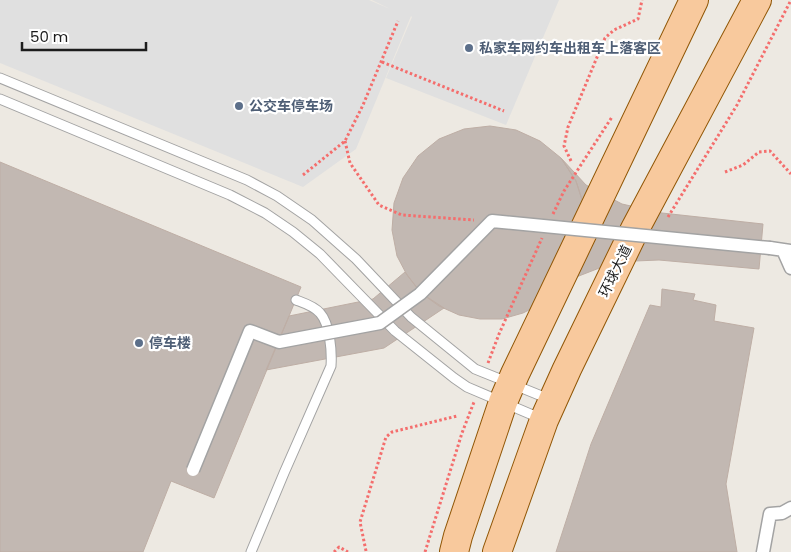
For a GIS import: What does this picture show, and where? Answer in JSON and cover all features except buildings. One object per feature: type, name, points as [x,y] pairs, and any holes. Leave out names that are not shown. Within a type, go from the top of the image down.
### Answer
[{"type":"main road","points":[[454,552],[507,392],[694,0]]},
{"type":"main road","name":"环球大道","points":[[497,552],[548,410],[635,230],[757,0]]},
{"type":"street","points":[[193,470],[250,331],[280,342],[380,323],[420,294],[492,221],[770,248],[787,251],[791,268]]},
{"type":"street","points":[[763,552],[770,514],[782,513],[791,508]]},
{"type":"lane","points":[[0,78],[247,180],[278,196],[312,220],[356,259],[411,317],[438,340],[475,369],[485,372],[507,392],[548,410]]},
{"type":"lane","points":[[0,99],[230,195],[265,214],[293,232],[320,254],[401,337],[454,378],[478,392],[507,392],[548,410]]},
{"type":"lane","points":[[251,552],[331,366],[332,348],[321,314],[309,305],[296,300]]},
{"type":"path","points":[[572,161],[564,146],[568,127],[606,38],[614,30],[638,19],[642,0]]},
{"type":"path","points":[[666,220],[736,105],[790,0]]},
{"type":"path","points":[[303,175],[345,141],[382,62],[398,21]]},
{"type":"path","points":[[382,62],[504,111]]},
{"type":"path","points":[[552,218],[564,191],[614,115]]},
{"type":"path","points":[[345,141],[350,163],[378,204],[402,216],[492,221]]},
{"type":"path","points":[[725,172],[744,164],[759,152],[770,151],[791,174]]},
{"type":"path","points":[[485,372],[499,334],[544,236]]},
{"type":"path","points":[[425,552],[462,432],[478,392]]},
{"type":"path","points":[[360,552],[366,551],[360,522],[386,438],[392,432],[457,416]]},
{"type":"path","points":[[334,552],[339,547],[348,552]]},
{"type":"shaded area","name":"公交车停车场","points":[[0,0],[369,0],[390,9],[372,0],[559,0],[506,125],[386,78],[411,16],[356,149],[303,187],[0,63]]},
{"type":"place","name":"私家车网约车出租车上落客区","points":[[469,48]]},
{"type":"place","name":"公交车停车场","points":[[239,106]]},
{"type":"place","name":"停车楼","points":[[139,343]]}]
